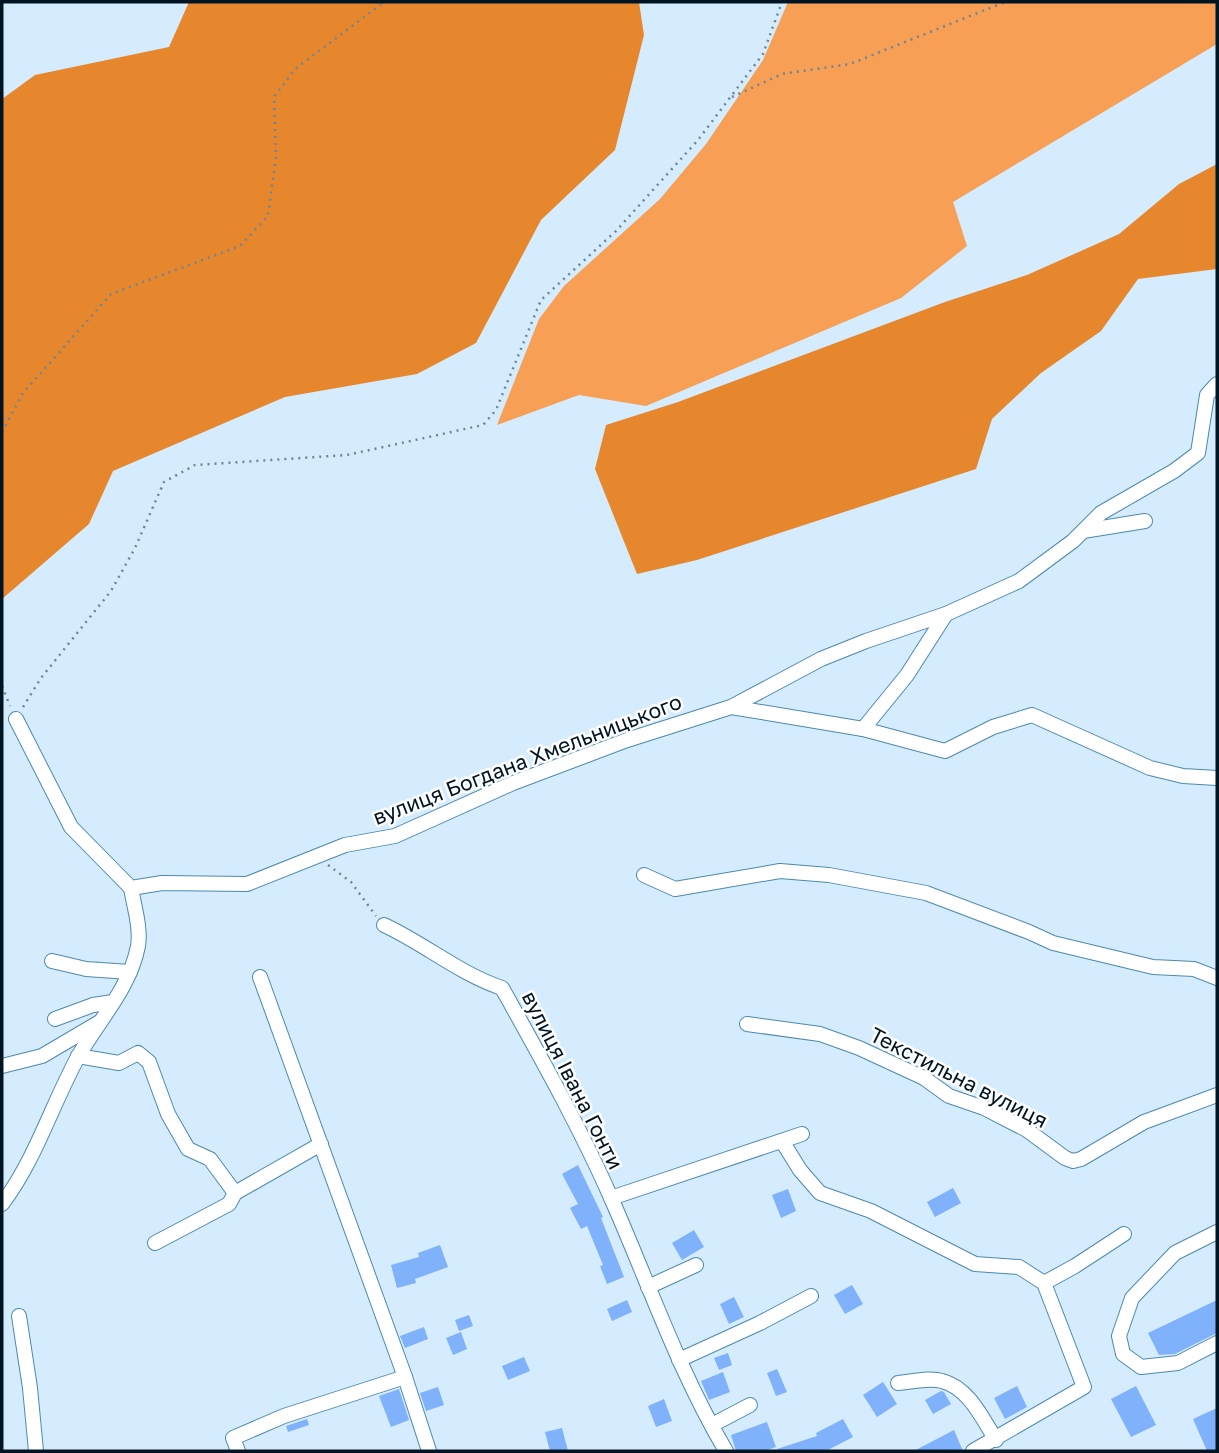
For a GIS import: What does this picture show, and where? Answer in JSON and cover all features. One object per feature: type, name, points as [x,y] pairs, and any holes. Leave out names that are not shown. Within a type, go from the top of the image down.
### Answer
[{"type":"street","name":"вулиця Богдана Хмельницького","points":[[131,888],[162,883],[247,884],[345,845],[395,836],[513,783],[627,740],[731,707],[821,660],[866,641],[946,614],[1019,581],[1044,564],[1101,513],[1174,471],[1198,453],[1207,395],[1217,384]]},
{"type":"street","points":[[1083,531],[1145,521]]},
{"type":"street","points":[[863,729],[907,675],[946,614]]},
{"type":"street","name":"вулиця Богдана Хмельницького","points":[[731,707],[863,729],[945,751],[993,727],[1032,715],[1150,768],[1183,776],[1217,778]]},
{"type":"street","points":[[2,1203],[46,1128],[78,1056],[130,972],[138,945],[131,888],[71,827],[16,719]]},
{"type":"street","points":[[644,875],[675,889],[780,871],[829,875],[926,893],[1053,943],[1153,967],[1194,969],[1217,978]]},
{"type":"street","name":"вулиця Івана Гонти","points":[[384,925],[413,938],[478,980],[502,988],[554,1081],[611,1198],[679,1360],[726,1451]]},
{"type":"street","points":[[52,961],[86,969],[130,972]]},
{"type":"street","points":[[260,977],[405,1377],[429,1451]]},
{"type":"street","points":[[55,1019],[93,1005],[113,1002]]},
{"type":"street","points":[[2,1066],[42,1056],[100,1022]]},
{"type":"street","name":"Текстильна вулиця","points":[[747,1024],[820,1034],[859,1048],[924,1078],[948,1096],[984,1108],[1027,1130],[1056,1153],[1073,1161],[1081,1159],[1143,1122],[1217,1094]]},
{"type":"street","points":[[78,1056],[118,1063],[138,1053],[149,1062],[168,1114],[188,1149],[209,1159],[235,1193]]},
{"type":"street","name":"вулиця Івана Гонти","points":[[611,1198],[802,1134]]},
{"type":"street","points":[[782,1141],[800,1170],[820,1193],[871,1211],[975,1264],[1019,1267],[1044,1283],[1084,1387],[973,1451]]},
{"type":"street","points":[[155,1242],[229,1204],[235,1193],[321,1143]]},
{"type":"street","points":[[1217,1233],[1175,1253],[1132,1298],[1119,1336],[1122,1354],[1141,1367],[1178,1363],[1217,1343]]},
{"type":"street","points":[[1044,1283],[1124,1234]]},
{"type":"street","points":[[648,1287],[696,1265]]},
{"type":"street","points":[[679,1360],[811,1296]]},
{"type":"street","points":[[19,1316],[36,1451]]},
{"type":"street","points":[[236,1445],[284,1416],[405,1377]]},
{"type":"street","points":[[898,1383],[941,1380],[962,1391],[996,1440]]},
{"type":"street","points":[[712,1425],[750,1405]]},
{"type":"path","points":[[2,432],[23,393],[111,294],[240,246],[268,216],[276,156],[274,97],[295,69],[384,2]]},
{"type":"path","points":[[16,719],[41,678],[111,591],[135,548],[164,482],[195,465],[347,455],[483,425],[496,410],[541,300],[616,231],[698,140],[762,54],[782,2]]},
{"type":"path","points":[[729,98],[782,74],[850,64],[1005,2]]},
{"type":"path","points":[[2,687],[16,719]]},
{"type":"path","points":[[313,857],[351,882],[384,925]]},
{"type":"shaded area","points":[[189,2],[639,2],[644,35],[615,150],[541,220],[476,343],[417,374],[285,397],[113,471],[89,524],[2,599],[2,99],[35,75],[169,47]]},
{"type":"shaded area","points":[[788,2],[1217,2],[1217,44],[953,202],[967,246],[901,298],[646,406],[579,395],[497,425],[539,319],[564,286],[660,199],[706,144],[763,60]]},
{"type":"shaded area","points":[[1217,164],[1217,269],[1138,279],[1101,331],[1041,373],[992,419],[976,469],[697,560],[637,574],[595,469],[606,425],[678,402],[945,302],[1027,275],[1119,234],[1179,184]]},
{"type":"building","points":[[578,1165],[603,1217],[601,1218],[624,1277],[607,1284],[600,1266],[603,1265],[587,1226],[581,1229],[570,1208],[578,1204],[562,1174]]},
{"type":"building","points":[[953,1188],[961,1203],[935,1217],[927,1202]]},
{"type":"building","points":[[788,1189],[796,1211],[781,1218],[772,1195]]},
{"type":"building","points":[[694,1230],[704,1247],[682,1260],[672,1243]]},
{"type":"building","points":[[440,1245],[448,1267],[415,1279],[416,1283],[397,1288],[391,1265],[419,1257],[418,1253]]},
{"type":"building","points":[[852,1285],[863,1304],[845,1314],[834,1295]]},
{"type":"building","points":[[734,1297],[744,1317],[729,1324],[720,1304]]},
{"type":"building","points":[[627,1300],[632,1312],[612,1321],[607,1309]]},
{"type":"building","points":[[1217,1300],[1217,1333],[1175,1354],[1159,1355],[1148,1333]]},
{"type":"building","points":[[469,1315],[473,1326],[459,1331],[455,1320]]},
{"type":"building","points":[[424,1327],[428,1339],[405,1348],[400,1336]]},
{"type":"building","points":[[461,1332],[467,1349],[453,1355],[446,1338]]},
{"type":"building","points":[[728,1353],[732,1365],[719,1370],[714,1358]]},
{"type":"building","points":[[524,1357],[530,1371],[508,1380],[502,1366]]},
{"type":"building","points":[[777,1369],[787,1392],[776,1396],[767,1373]]},
{"type":"building","points":[[723,1372],[730,1392],[709,1400],[701,1381]]},
{"type":"building","points":[[883,1382],[897,1404],[877,1417],[863,1395]]},
{"type":"building","points":[[1017,1386],[1027,1407],[1005,1419],[994,1398]]},
{"type":"building","points":[[1136,1386],[1156,1425],[1131,1437],[1111,1399]]},
{"type":"building","points":[[438,1387],[444,1405],[426,1411],[420,1393]]},
{"type":"building","points":[[399,1389],[409,1420],[391,1427],[379,1396]]},
{"type":"building","points":[[941,1391],[951,1404],[933,1414],[925,1400]]},
{"type":"building","points":[[664,1399],[672,1421],[656,1427],[648,1406]]},
{"type":"building","points":[[1217,1408],[1217,1451],[1207,1451],[1193,1419]]},
{"type":"building","points":[[307,1419],[309,1425],[288,1432],[286,1426]]},
{"type":"building","points":[[843,1419],[853,1437],[826,1451],[777,1451],[817,1436],[816,1433]]},
{"type":"building","points":[[767,1422],[776,1447],[765,1451],[736,1451],[731,1435]]},
{"type":"building","points":[[562,1428],[568,1451],[550,1451],[545,1432]]},
{"type":"building","points":[[954,1430],[963,1451],[914,1451]]}]
